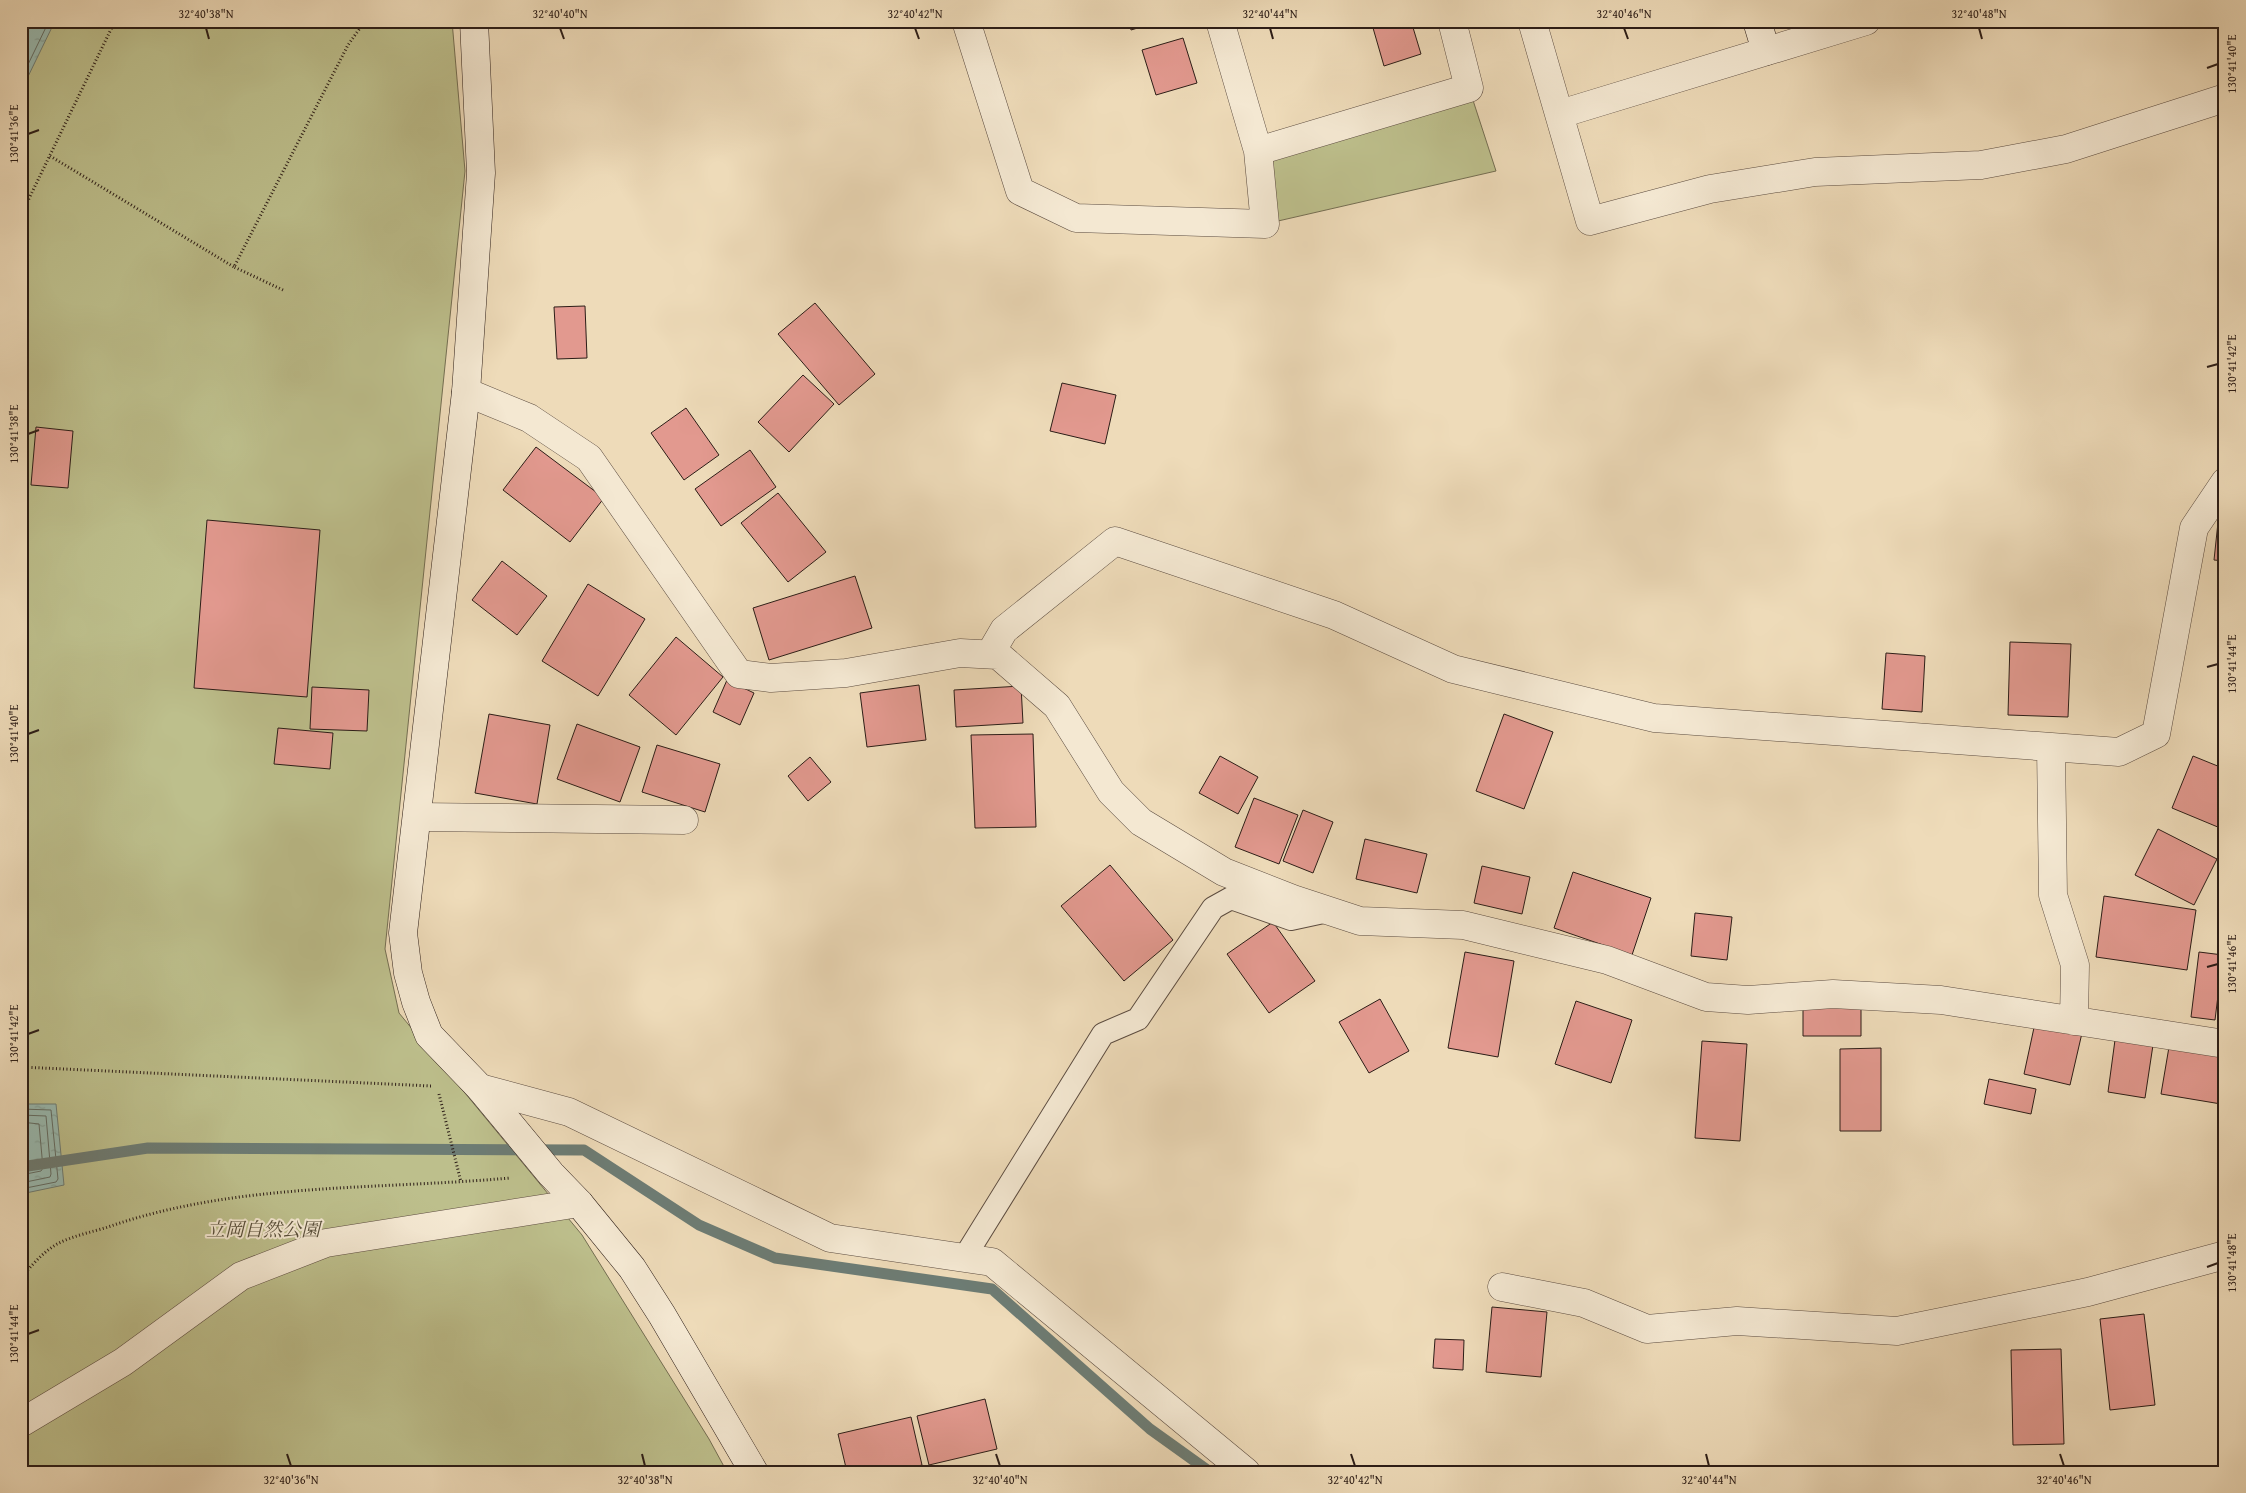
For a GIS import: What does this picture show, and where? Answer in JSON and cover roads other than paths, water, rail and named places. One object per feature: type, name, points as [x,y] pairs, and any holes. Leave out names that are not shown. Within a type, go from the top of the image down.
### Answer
[{"type":"street","points":[[474,21],[480,173],[466,392],[404,933],[408,973],[416,1002],[429,1035],[480,1088],[632,1268],[754,1472]]},
{"type":"street","points":[[966,21],[1020,191],[1076,218],[1265,224],[1258,151],[1220,21]]},
{"type":"street","points":[[1258,151],[1470,88],[1452,21]]},
{"type":"street","points":[[1532,21],[1590,221],[1710,189],[1815,172],[1981,165],[2066,149],[2225,98]]},
{"type":"street","points":[[1757,21],[1766,51]]},
{"type":"street","points":[[1560,114],[1866,21]]},
{"type":"street","points":[[466,392],[529,418],[589,458],[739,674],[771,678],[846,673],[960,653],[998,655],[1057,706],[1111,792],[1141,822],[1224,872],[1293,899],[1360,921],[1471,927],[1607,960],[1706,997],[1748,1000],[1833,994],[1940,1000],[2225,1044]]},
{"type":"street","points":[[990,654],[1004,630],[1115,541],[1334,615],[1453,668],[1654,718],[2119,752],[2156,734],[2194,528],[2225,482]]},
{"type":"street","points":[[2052,747],[2053,895],[2075,965],[2074,1020]]},
{"type":"street","points":[[417,817],[684,820]]},
{"type":"street","points":[[480,1088],[569,1112],[830,1238],[992,1262],[1246,1472]]},
{"type":"street","points":[[21,1423],[123,1362],[241,1276],[317,1246],[326,1243],[579,1203]]},
{"type":"street","points":[[1502,1287],[1584,1303],[1647,1329],[1737,1321],[1897,1331],[2088,1292],[2225,1255]]},
{"type":"lane","points":[[964,1258],[1103,1034],[1138,1018],[1213,908],[1232,898],[1291,919],[1328,911]]},
{"type":"water","points":[[21,21],[55,21],[21,91]]},
{"type":"water","points":[[21,1104],[56,1104],[64,1185],[21,1194]]},
{"type":"waterway","points":[[21,1167],[148,1148],[584,1150],[699,1225],[775,1258],[992,1289],[1150,1429],[1210,1472]]},
{"type":"park label","name":"立岡自然公園","points":[[263,1229]]}]
